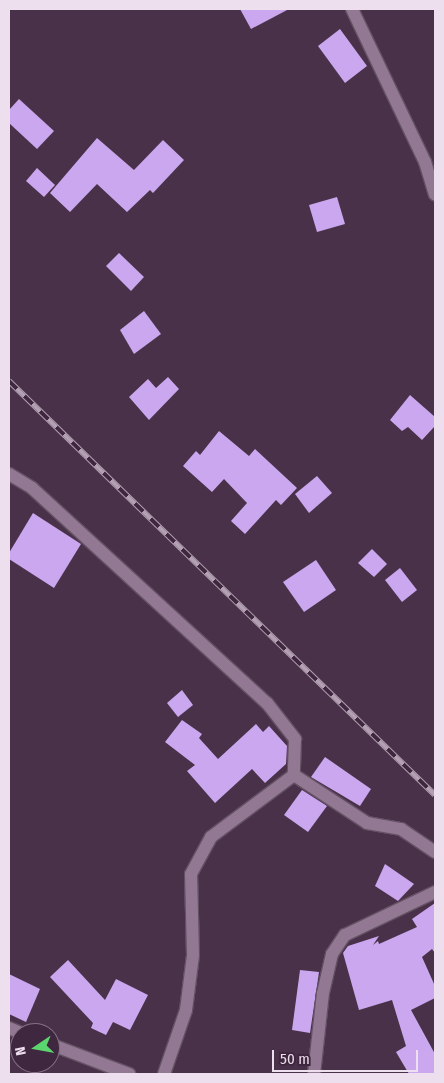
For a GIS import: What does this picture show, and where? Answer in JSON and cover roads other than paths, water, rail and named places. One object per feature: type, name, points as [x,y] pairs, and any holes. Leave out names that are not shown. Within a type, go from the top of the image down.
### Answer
[{"type":"street","points":[[352,9],[425,162],[435,194]]},
{"type":"street","points":[[9,474],[32,488],[267,703],[295,739],[294,775]]},
{"type":"street","points":[[294,775],[367,823],[401,829],[435,852]]},
{"type":"street","points":[[164,1074],[186,1010],[192,955],[191,874],[211,837],[294,775]]},
{"type":"street","points":[[314,1074],[323,993],[332,954],[345,935],[435,892]]},
{"type":"street","points":[[60,1048],[129,1074]]},
{"type":"railway","points":[[9,381],[435,795]]}]
